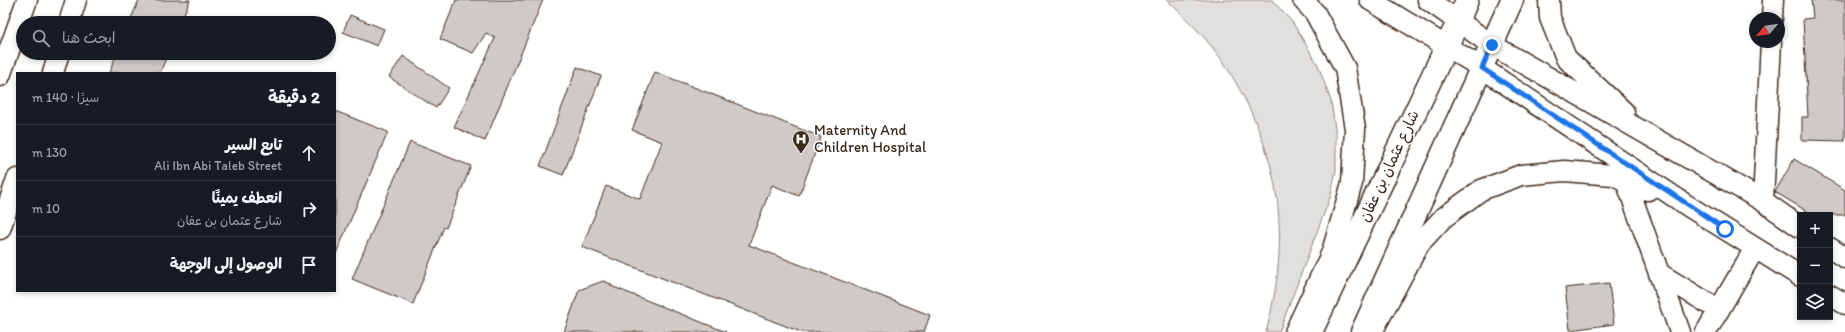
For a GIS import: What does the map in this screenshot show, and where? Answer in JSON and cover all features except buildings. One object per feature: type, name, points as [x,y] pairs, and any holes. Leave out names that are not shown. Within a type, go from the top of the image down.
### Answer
[{"type":"main road","name":"شارع عثمان بن عفان","points":[[1311,332],[1458,22],[1467,0]]},
{"type":"main road","points":[[1362,332],[1512,0]]},
{"type":"street","points":[[21,16],[26,0]]},
{"type":"street","points":[[71,16],[76,0]]},
{"type":"street","points":[[1295,332],[1334,245],[1352,183],[1355,129],[1345,68],[1315,13],[1303,0]]},
{"type":"street","points":[[1370,0],[1482,68],[1688,206],[1797,274]]},
{"type":"street","points":[[1428,0],[1492,45],[1763,202],[1797,225]]},
{"type":"street","points":[[1549,0],[1550,18],[1566,58],[1611,101],[1673,150]]},
{"type":"street","points":[[1772,12],[1773,0]]},
{"type":"street","points":[[0,76],[16,29]]},
{"type":"street","points":[[1763,202],[1771,48]]},
{"type":"street","points":[[52,72],[57,60]]},
{"type":"street","points":[[1372,332],[1419,244],[1443,218],[1481,190],[1521,175],[1564,171],[1613,175],[1688,206]]},
{"type":"street","points":[[1626,181],[1680,332]]},
{"type":"street","points":[[0,229],[16,182]]},
{"type":"street","points":[[1706,332],[1755,248]]},
{"type":"street","points":[[1833,250],[1845,258]]},
{"type":"street","points":[[1660,274],[1719,310]]},
{"type":"street","points":[[1833,297],[1845,304]]},
{"type":"shaded area","points":[[1167,0],[1272,0],[1293,23],[1318,65],[1331,101],[1336,135],[1336,170],[1331,195],[1279,332],[1266,332],[1274,297],[1278,264],[1279,232],[1277,200],[1271,169],[1262,138],[1249,107],[1226,65],[1202,36]]},
{"type":"place","name":"Maternity And Children Hospital","points":[[801,154]]},
{"type":"route","points":[[1492,45],[1482,68],[1688,206],[1725,229]]}]
